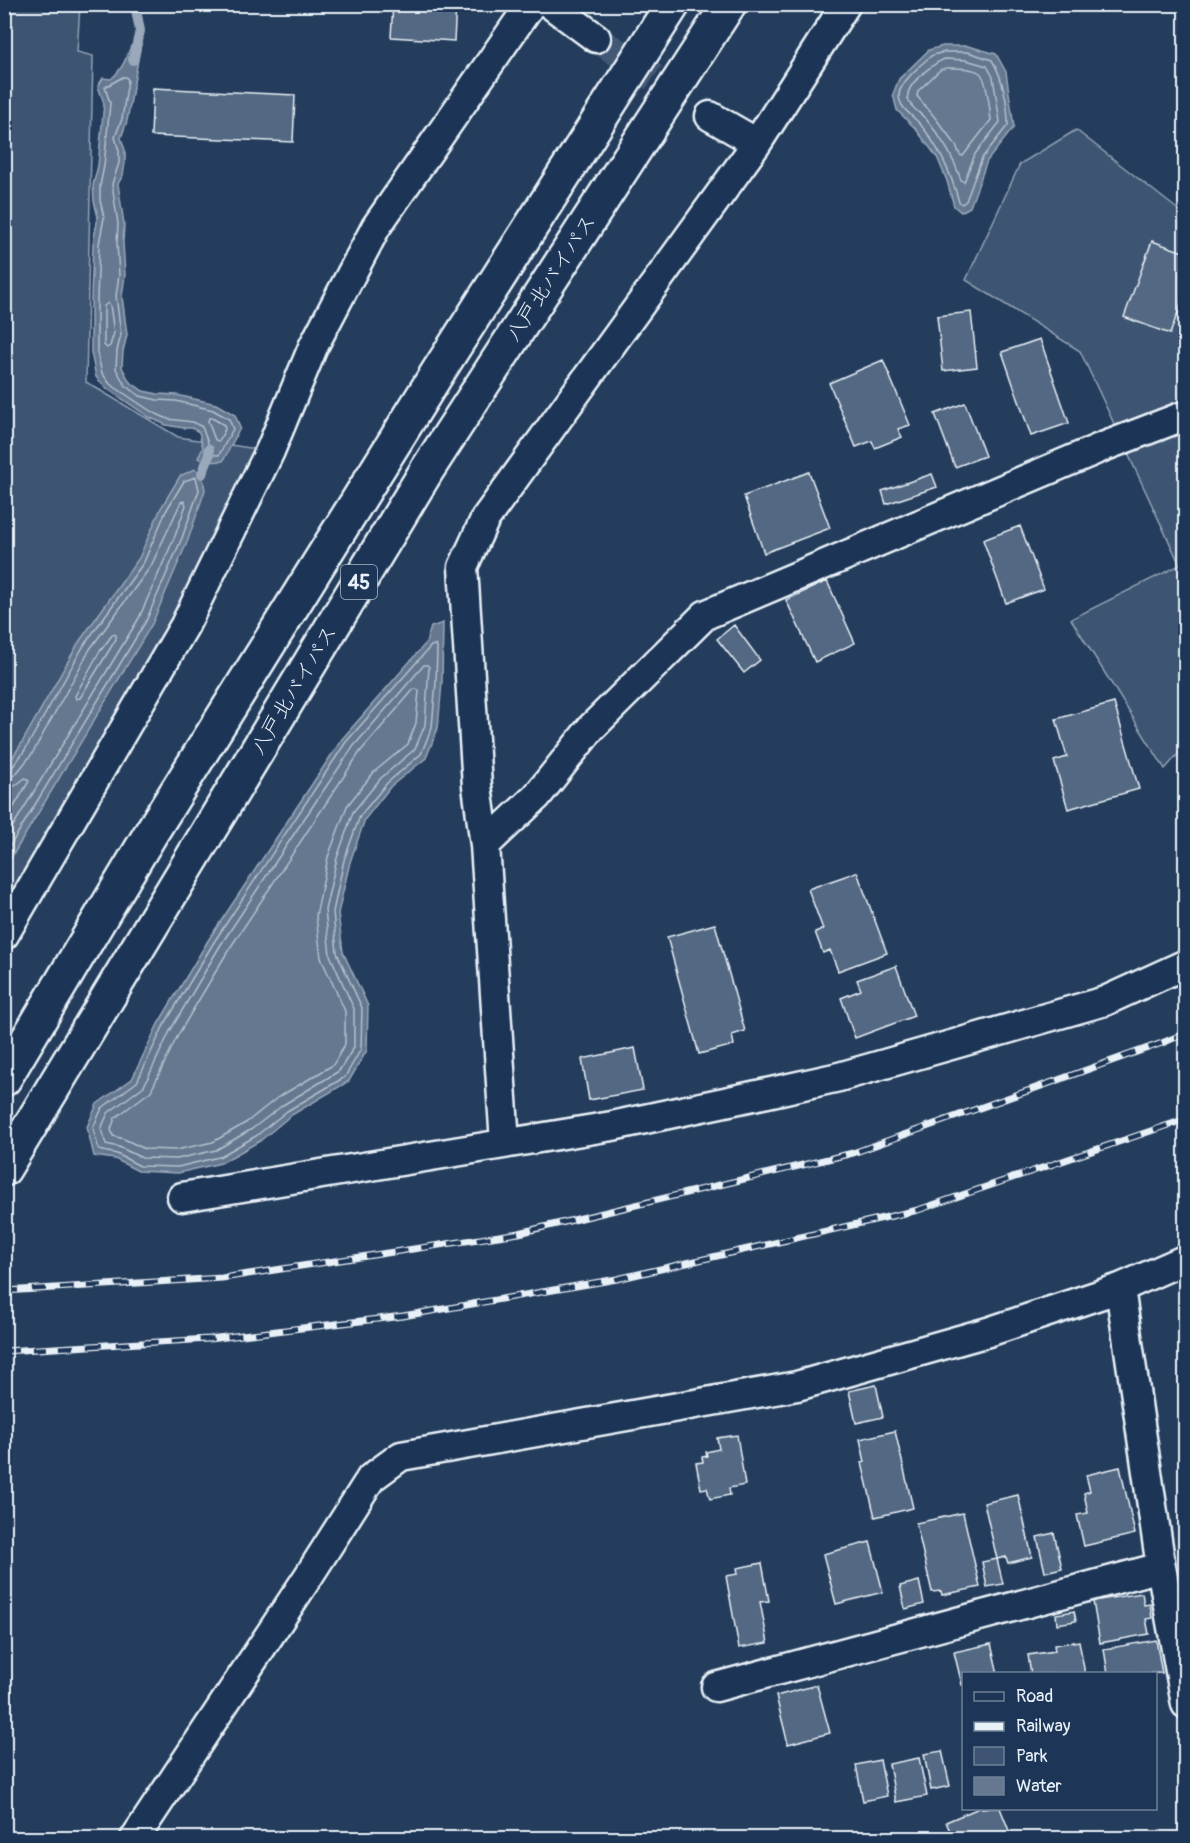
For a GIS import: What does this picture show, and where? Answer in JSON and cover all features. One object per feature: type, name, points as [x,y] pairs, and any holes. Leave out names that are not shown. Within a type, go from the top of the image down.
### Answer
[{"type":"highway","name":"八戸北バイパス","points":[[4,1079],[157,823],[438,372],[673,4]]},
{"type":"highway","name":"八戸北バイパス","points":[[4,1169],[427,470],[729,4]]},
{"type":"street","points":[[4,935],[185,625],[270,451],[313,347],[376,227],[531,4]]},
{"type":"street","points":[[550,4],[596,38]]},
{"type":"street","points":[[505,1143],[485,845],[477,786],[463,567],[485,519],[757,143],[846,4]]},
{"type":"street","points":[[710,116],[757,143]]},
{"type":"street","points":[[485,845],[537,796],[591,728],[705,615],[1101,448],[1185,415]]},
{"type":"street","points":[[182,1197],[612,1126],[839,1077],[1105,1001],[1185,964]]},
{"type":"street","points":[[135,1839],[371,1478],[401,1456],[797,1386],[988,1332],[1120,1288],[1185,1259]]},
{"type":"street","points":[[1120,1288],[1161,1567],[1185,1704]]},
{"type":"street","points":[[716,1687],[1161,1567]]},
{"type":"green space","points":[[5,5],[80,5],[77,52],[93,56],[86,382],[178,437],[270,451],[5,935]]},
{"type":"green space","points":[[1076,130],[1185,215],[1186,745],[1165,769],[1071,619],[1180,565],[1080,351],[966,280],[1020,164]]},
{"type":"water","points":[[131,46],[140,49],[127,121],[121,138],[125,150],[125,163],[123,175],[118,184],[124,224],[125,275],[122,296],[127,335],[122,367],[129,381],[143,391],[177,395],[216,404],[235,415],[240,428],[223,461],[207,462],[198,458],[203,448],[199,432],[192,428],[166,425],[149,417],[106,388],[96,377],[91,352],[93,243],[98,217],[93,185],[98,166],[104,103],[98,86],[103,78],[111,79],[118,72]]},
{"type":"water","points":[[943,46],[968,46],[996,54],[1006,72],[1014,127],[987,161],[970,207],[961,212],[954,206],[937,157],[915,128],[897,110],[893,94],[899,79],[929,50]]},
{"type":"water","points":[[195,469],[202,474],[205,490],[188,540],[152,624],[5,868],[5,768],[79,642],[139,558],[161,508],[180,476]]},
{"type":"water","points":[[443,623],[442,682],[438,728],[426,758],[391,786],[365,819],[350,862],[338,913],[343,952],[368,1006],[367,1050],[349,1081],[290,1116],[260,1141],[221,1163],[178,1173],[138,1171],[115,1159],[94,1156],[87,1127],[97,1104],[132,1079],[158,1024],[209,939],[342,739],[426,643],[431,627]]},
{"type":"building","points":[[393,4],[456,4],[454,41],[391,37]]},
{"type":"building","points":[[153,88],[295,95],[293,142],[151,136]]},
{"type":"building","points":[[1152,241],[1186,253],[1186,290],[1170,334],[1124,317]]},
{"type":"building","points":[[971,312],[977,367],[943,371],[937,316]]},
{"type":"building","points":[[1040,339],[1069,423],[1031,436],[1002,352]]},
{"type":"building","points":[[883,360],[910,425],[898,429],[902,437],[875,448],[872,441],[856,447],[829,383]]},
{"type":"building","points":[[965,403],[985,456],[955,467],[935,414]]},
{"type":"building","points":[[809,472],[830,528],[764,553],[744,496]]},
{"type":"building","points":[[932,474],[937,487],[886,504],[882,491]]},
{"type":"building","points":[[1020,526],[1044,589],[1006,603],[983,540]]},
{"type":"building","points":[[827,581],[855,643],[815,662],[786,600]]},
{"type":"building","points":[[734,625],[760,660],[744,673],[717,639]]},
{"type":"building","points":[[1114,703],[1139,789],[1068,809],[1054,761],[1067,757],[1056,719]]},
{"type":"building","points":[[857,872],[887,953],[838,971],[830,950],[823,953],[815,932],[823,929],[808,889]]},
{"type":"building","points":[[715,924],[745,1031],[732,1035],[734,1045],[699,1054],[667,937]]},
{"type":"building","points":[[896,966],[914,1016],[855,1038],[841,998],[861,990],[857,980]]},
{"type":"building","points":[[635,1048],[643,1090],[589,1100],[582,1059]]},
{"type":"building","points":[[876,1385],[883,1417],[856,1423],[849,1391]]},
{"type":"building","points":[[895,1431],[913,1508],[875,1517],[862,1463],[865,1462],[860,1439]]},
{"type":"building","points":[[737,1435],[745,1485],[729,1488],[730,1495],[710,1499],[707,1488],[701,1489],[696,1463],[703,1462],[702,1457],[707,1456],[706,1452],[719,1449],[717,1438]]},
{"type":"building","points":[[1120,1467],[1135,1534],[1084,1546],[1077,1515],[1088,1513],[1084,1493],[1090,1491],[1086,1475]]},
{"type":"building","points":[[1018,1495],[1032,1557],[1008,1563],[1006,1557],[997,1559],[984,1503]]},
{"type":"building","points":[[963,1513],[980,1587],[942,1595],[941,1591],[932,1592],[916,1523]]},
{"type":"building","points":[[1054,1533],[1062,1568],[1045,1572],[1037,1537]]},
{"type":"building","points":[[870,1542],[883,1592],[836,1604],[823,1554]]},
{"type":"building","points":[[997,1559],[1003,1584],[987,1587],[982,1562]]},
{"type":"building","points":[[762,1563],[769,1601],[760,1602],[768,1643],[739,1648],[726,1576],[738,1574],[737,1568]]},
{"type":"building","points":[[919,1581],[924,1604],[905,1609],[900,1586]]},
{"type":"building","points":[[1142,1593],[1144,1605],[1150,1604],[1152,1618],[1146,1619],[1149,1634],[1100,1643],[1093,1601]]},
{"type":"building","points":[[1074,1611],[1076,1621],[1057,1624],[1056,1614]]},
{"type":"building","points":[[1156,1640],[1162,1673],[1108,1672],[1104,1649]]},
{"type":"building","points":[[1079,1641],[1085,1672],[1031,1672],[1028,1655],[1055,1651],[1054,1645]]},
{"type":"building","points":[[991,1644],[998,1672],[962,1672],[962,1685],[954,1652]]},
{"type":"building","points":[[817,1685],[830,1733],[788,1744],[776,1696]]},
{"type":"building","points":[[942,1751],[950,1786],[931,1790],[924,1754]]},
{"type":"building","points":[[919,1758],[927,1796],[896,1802],[889,1764]]},
{"type":"building","points":[[880,1760],[887,1796],[863,1801],[856,1765]]},
{"type":"building","points":[[974,1810],[1001,1810],[1012,1838],[953,1838],[946,1822]]},
{"type":"waterway","points":[[133,60],[140,31],[135,4]]},
{"type":"waterway","points":[[202,474],[209,456],[209,449]]},
{"type":"tunnel","points":[[596,38],[710,116]]},
{"type":"railway","points":[[4,1291],[222,1278],[519,1233],[853,1153],[1186,1033]]},
{"type":"railway","points":[[4,1351],[209,1339],[403,1316],[617,1279],[918,1210],[1186,1119]]}]
